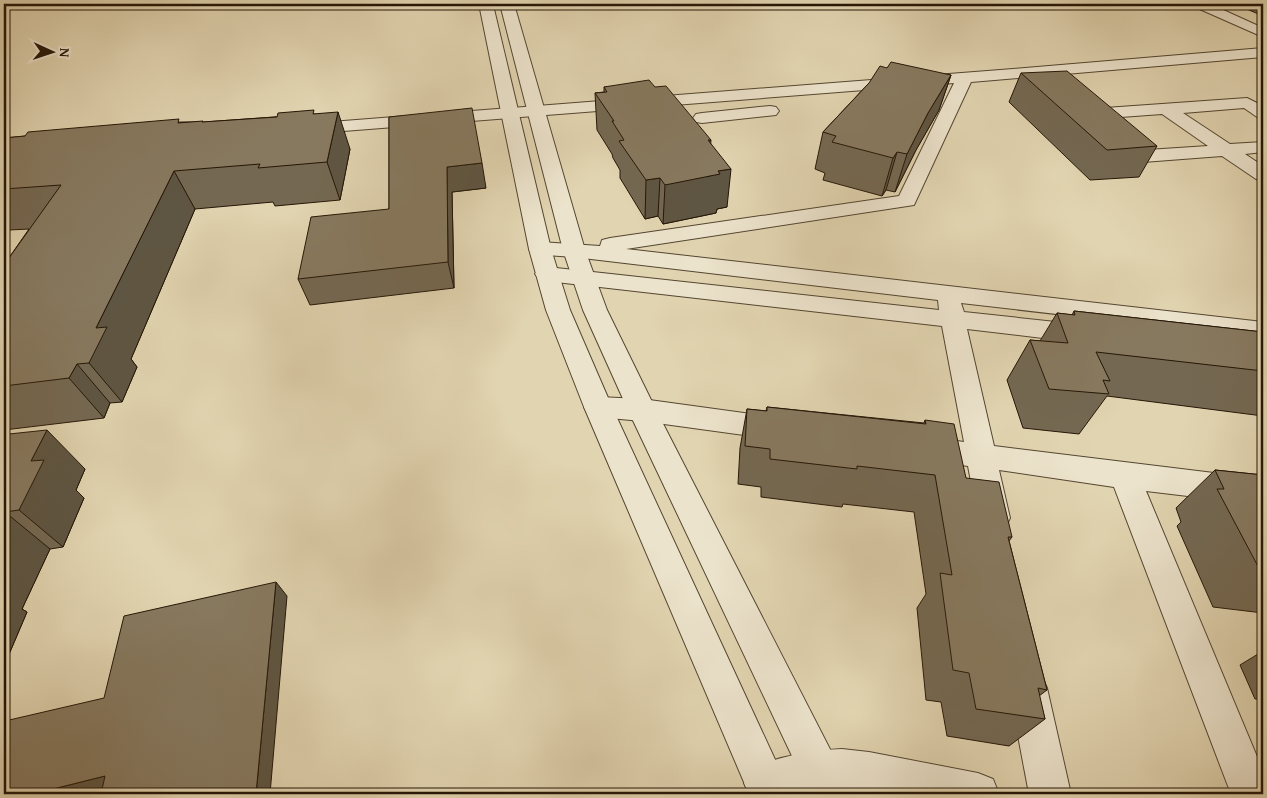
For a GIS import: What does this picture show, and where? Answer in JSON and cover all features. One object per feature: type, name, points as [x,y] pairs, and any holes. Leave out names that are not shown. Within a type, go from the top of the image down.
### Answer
[{"type":"street","points":[[493,4],[536,110],[583,278],[642,410],[826,782]]},
{"type":"street","points":[[493,4],[509,112],[543,261],[558,310],[598,407],[768,788],[826,782],[842,769],[869,772],[978,794]]},
{"type":"street","points":[[1200,4],[1263,33]]},
{"type":"street","points":[[1235,20],[1263,16]]},
{"type":"street","points":[[291,131],[509,112],[965,78],[1263,52]]},
{"type":"street","points":[[543,261],[574,250],[906,201],[965,78]]},
{"type":"street","points":[[815,106],[824,105],[825,88]]},
{"type":"street","points":[[1263,113],[1246,103],[1091,114],[1143,156],[1263,147]]},
{"type":"street","points":[[702,118],[786,109]]},
{"type":"street","points":[[1166,109],[1263,175]]},
{"type":"street","points":[[574,250],[950,306],[1108,337]]},
{"type":"street","points":[[543,261],[583,278],[1263,330]]},
{"type":"street","points":[[950,306],[999,543]]},
{"type":"street","points":[[598,407],[642,410],[807,432]]},
{"type":"street","points":[[894,444],[1125,476],[1263,492]]},
{"type":"street","points":[[1125,476],[1252,794]]},
{"type":"street","points":[[1022,659],[1050,794]]},
{"type":"building","points":[[891,62],[951,75],[928,113],[907,154],[897,152],[893,158],[832,142],[836,136],[823,132],[869,83],[880,66],[887,68]]},
{"type":"building","points":[[1067,71],[1157,146],[1107,150],[1021,73]]},
{"type":"building","points":[[649,80],[655,87],[666,86],[711,140],[708,140],[731,169],[718,171],[720,174],[665,185],[660,178],[646,180],[619,141],[624,140],[595,93],[607,92],[604,87]]},
{"type":"building","points":[[472,108],[482,163],[447,167],[448,262],[298,279],[311,217],[389,209],[389,117]]},
{"type":"building","points":[[314,110],[313,114],[338,112],[327,162],[258,168],[260,164],[174,171],[96,328],[107,327],[89,363],[77,364],[69,378],[4,386],[4,265],[61,185],[4,189],[4,138],[25,136],[28,132],[179,119],[178,123],[277,117],[278,113]]},
{"type":"building","points":[[1074,311],[1263,332],[1263,371],[1096,352],[1110,381],[1103,380],[1109,394],[1049,389],[1030,340],[1068,343],[1057,313],[1075,315]]},
{"type":"building","points":[[767,407],[926,424],[925,420],[954,424],[966,478],[999,482],[1012,537],[1008,537],[1047,690],[1038,688],[1045,719],[976,709],[969,673],[953,670],[940,573],[952,575],[935,475],[857,466],[857,469],[770,459],[770,449],[745,446],[747,409],[767,411]]},
{"type":"building","points":[[47,430],[31,461],[44,460],[19,510],[5,512],[4,515],[4,443],[9,434]]},
{"type":"building","points":[[1215,470],[1263,475],[1263,573],[1217,489],[1224,489]]},
{"type":"building","points":[[276,582],[256,794],[101,794],[105,776],[33,794],[4,794],[5,721],[104,698],[124,616]]}]
